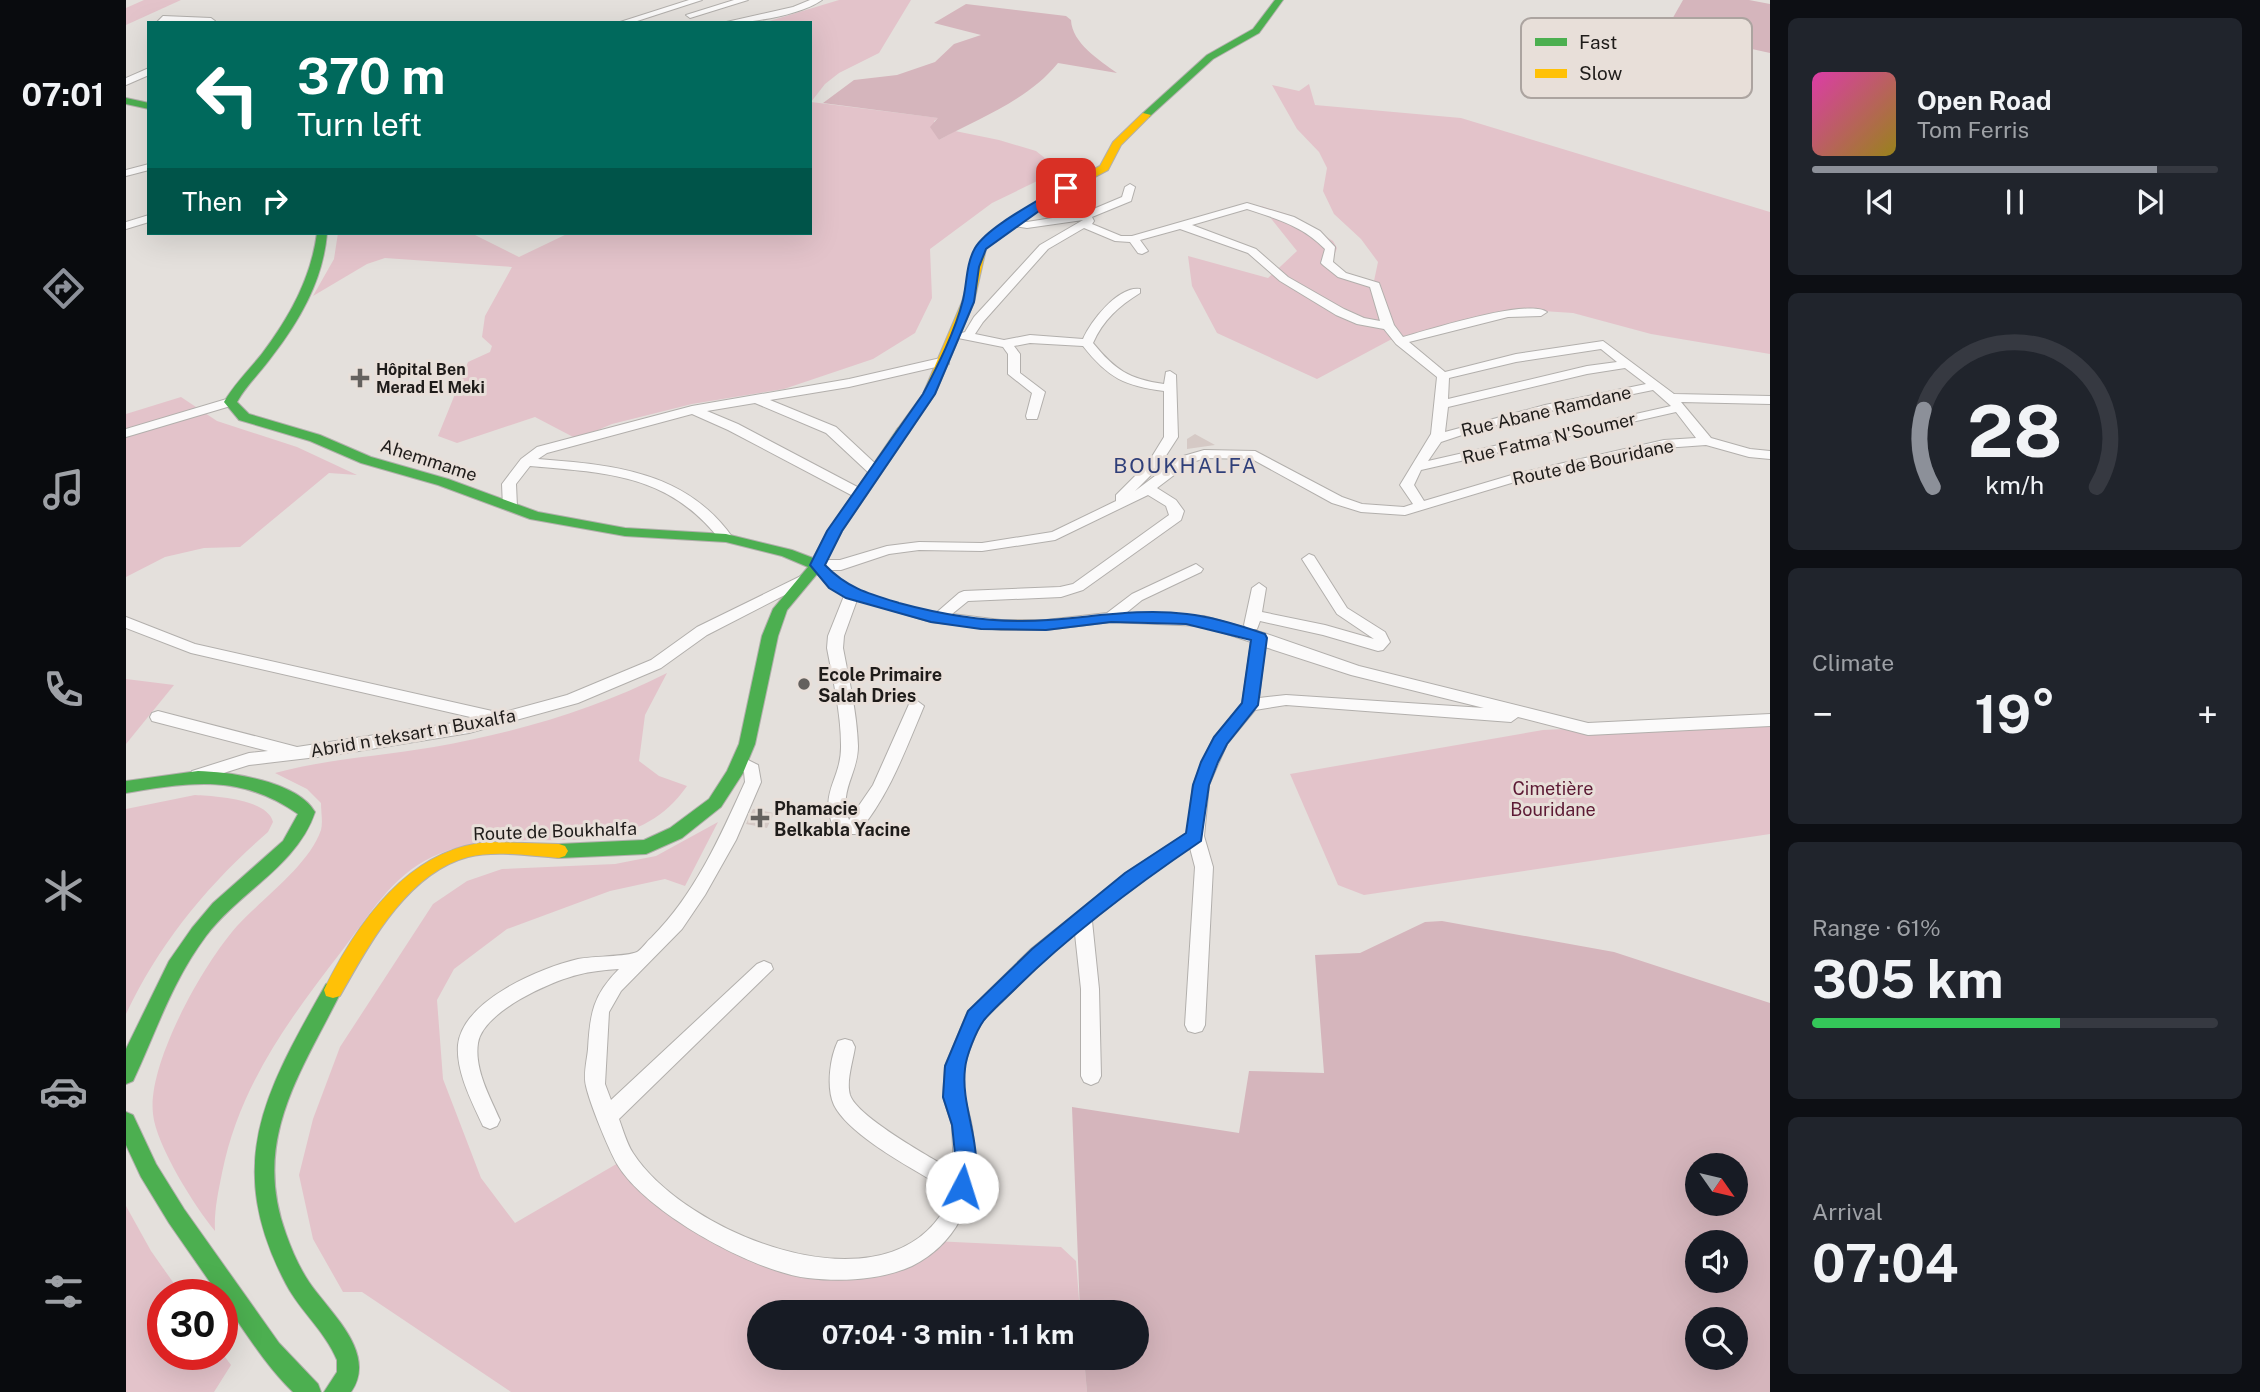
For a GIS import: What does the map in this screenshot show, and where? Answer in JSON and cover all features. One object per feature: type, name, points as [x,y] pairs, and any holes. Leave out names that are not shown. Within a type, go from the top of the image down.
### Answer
[{"type":"main road","name":"Route de Boukhalfa","points":[[335,1392],[344,1383],[349,1369],[345,1352],[295,1280],[272,1225],[265,1197],[263,1142],[270,1114],[290,1066],[352,957],[403,890],[422,872],[444,859],[468,851],[495,849],[587,852],[646,847],[676,833],[703,814],[727,788],[740,762],[751,731],[774,624],[789,596],[813,571],[835,531],[929,394],[945,361],[962,335],[978,253],[987,241],[1013,223],[1058,193],[1104,168],[1117,144],[1134,126],[1210,57],[1256,31],[1279,0]]},
{"type":"main road","points":[[126,102],[147,106]]},
{"type":"main road","points":[[230,402],[269,352],[296,308],[320,254],[322,235]]},
{"type":"main road","name":"Ahemmame","points":[[230,402],[244,417],[316,438],[366,460],[443,482],[535,516],[625,532],[726,538],[787,553],[813,571]]},
{"type":"main road","points":[[126,787],[198,775],[234,777],[282,792],[307,812],[305,826],[295,841],[234,893],[198,934],[165,983],[142,1031],[126,1075]]},
{"type":"main road","points":[[126,1121],[134,1146],[188,1234],[264,1341],[310,1392]]},
{"type":"street","points":[[628,21],[698,0]]},
{"type":"street","points":[[690,15],[744,0]]},
{"type":"street","points":[[737,21],[771,15],[818,0]]},
{"type":"street","points":[[162,21],[211,21]]},
{"type":"street","points":[[126,82],[147,72]]},
{"type":"street","points":[[126,173],[147,168]]},
{"type":"street","points":[[962,335],[1044,247],[1086,220],[1128,199],[1130,187]]},
{"type":"street","points":[[1013,223],[1027,225],[1086,220],[1124,241],[1183,226],[1238,206],[1270,211],[1290,219],[1328,243],[1331,249],[1327,263],[1332,269],[1375,285],[1388,326],[1400,341],[1443,376]]},
{"type":"street","points":[[126,226],[147,219]]},
{"type":"street","points":[[1183,226],[1252,251],[1284,279],[1340,312],[1360,321],[1388,326]]},
{"type":"street","points":[[1133,239],[1142,251]]},
{"type":"street","points":[[1087,343],[1093,328],[1105,312],[1136,291]]},
{"type":"street","points":[[1400,341],[1508,313],[1541,312]]},
{"type":"street","points":[[962,335],[1007,344],[1030,339],[1087,343],[1110,373],[1139,383],[1170,382],[1173,403],[1171,437],[1153,465],[1112,507]]},
{"type":"street","points":[[1007,344],[1014,354],[1014,374],[1040,392],[1032,416]]},
{"type":"street","points":[[1443,376],[1597,344],[1613,350],[1656,386],[1675,403],[1706,441]]},
{"type":"street","points":[[510,507],[509,484],[526,462],[541,450],[692,410],[849,383],[945,361]]},
{"type":"street","points":[[1444,404],[1587,370],[1628,364]]},
{"type":"street","points":[[1420,505],[1407,485],[1411,472],[1418,467],[1437,439],[1444,404],[1440,391],[1443,376]]},
{"type":"street","name":"Rue Abane Ramdane","points":[[1437,439],[1476,425],[1656,386]]},
{"type":"street","points":[[755,399],[831,430],[875,471]]},
{"type":"street","name":"Rue Fatma N'Soumer","points":[[1418,467],[1675,403],[1770,400]]},
{"type":"street","points":[[126,433],[230,402]]},
{"type":"street","points":[[692,410],[733,427],[860,494]]},
{"type":"street","name":"Route de Bouridane","points":[[1147,488],[1185,460],[1204,454],[1255,455],[1272,462],[1304,484],[1361,508],[1405,511],[1645,447],[1706,441],[1749,453],[1769,455]]},
{"type":"street","points":[[526,462],[600,468],[649,479],[713,518],[726,538]]},
{"type":"street","points":[[813,571],[887,550],[919,546],[982,547],[1055,536],[1147,488],[1171,503],[1177,511],[1176,517],[1078,587],[1061,592],[964,596],[939,618]]},
{"type":"street","points":[[1254,615],[1325,630],[1378,646],[1382,642],[1380,636],[1342,611],[1309,559]]},
{"type":"street","points":[[1111,617],[1137,597],[1196,569]]},
{"type":"street","points":[[813,571],[852,594],[939,618],[981,624],[1046,625],[1111,617],[1186,619],[1255,636],[1356,671],[1588,729],[1770,720]]},
{"type":"street","name":"Abrid n teksart n Buxalfa","points":[[198,775],[249,759],[435,733],[506,719],[627,678],[656,664],[702,631],[813,571]]},
{"type":"street","points":[[1195,1025],[1204,867],[1195,836],[1201,785],[1220,741],[1250,705],[1254,615],[1259,588]]},
{"type":"street","points":[[852,594],[836,636],[835,648],[849,756],[836,787],[834,807],[843,829],[851,830],[866,813],[889,770],[916,706]]},
{"type":"street","points":[[126,622],[191,648],[506,719]]},
{"type":"street","points":[[1250,705],[1286,700],[1482,716],[1535,716]]},
{"type":"street","points":[[158,717],[300,753]]},
{"type":"street","points":[[740,762],[752,769],[753,782],[727,841],[676,924],[614,986],[600,1012],[595,1084],[625,1159],[653,1190],[689,1218],[749,1250],[807,1268],[874,1268],[905,1258],[933,1241],[946,1227],[962,1187],[966,1164],[962,1125],[953,1097],[955,1066],[975,1017],[1038,954],[1083,921],[1132,878],[1195,836]]},
{"type":"street","points":[[1083,921],[1090,989],[1091,1076]]},
{"type":"street","points":[[490,1120],[471,1074],[468,1041],[477,1021],[498,1002],[569,969],[640,959]]},
{"type":"street","points":[[607,1117],[764,969]]},
{"type":"street","points":[[845,1047],[840,1098],[846,1109],[864,1125],[962,1187]]},
{"type":"green space","points":[[144,0],[181,0],[126,25],[126,8]]},
{"type":"green space","points":[[839,0],[911,0],[879,53],[839,73],[825,84],[812,101],[812,21],[770,21]]},
{"type":"green space","points":[[1309,84],[1315,105],[1461,118],[1770,212],[1770,354],[1651,334],[1573,313],[1514,309],[1390,340],[1317,379],[1217,333],[1192,286],[1188,256],[1268,278],[1297,251],[1261,206],[1290,215],[1333,241],[1337,248],[1332,261],[1337,270],[1374,281],[1378,262],[1361,239],[1334,214],[1323,191],[1327,168],[1319,152],[1297,129],[1272,85],[1299,91]]},
{"type":"green space","points":[[812,102],[939,118],[934,121],[939,140],[955,131],[999,140],[1036,151],[1060,170],[992,203],[930,249],[932,298],[915,333],[873,359],[784,389],[692,404],[612,424],[577,439],[535,417],[457,443],[438,436],[468,362],[490,352],[492,346],[482,337],[485,316],[512,267],[385,258],[367,264],[313,296],[334,259],[338,235],[475,235],[519,257],[565,235],[812,235]]},
{"type":"green space","points":[[181,397],[217,421],[297,447],[357,475],[329,473],[240,547],[204,548],[165,557],[126,577],[126,414]]},
{"type":"green space","points":[[667,673],[645,715],[639,761],[659,776],[687,786],[661,813],[632,829],[601,837],[498,841],[464,846],[432,857],[405,874],[373,909],[286,1026],[254,1081],[230,1141],[218,1195],[215,1231],[187,1192],[161,1142],[153,1114],[154,1093],[168,1042],[194,988],[209,964],[237,926],[296,868],[315,843],[321,830],[321,803],[307,789],[275,773],[494,735],[582,709]]},
{"type":"green space","points":[[126,679],[174,685],[126,744]]},
{"type":"green space","name":"Cimetière Bouridane","points":[[1770,719],[1770,834],[1364,895],[1338,885],[1290,774],[1543,730]]},
{"type":"green space","points":[[195,795],[227,798],[251,804],[269,814],[273,822],[268,832],[206,893],[170,938],[126,1014],[126,809]]},
{"type":"green space","points":[[718,822],[685,886],[665,879],[610,891],[507,929],[454,969],[437,1000],[443,1079],[481,1178],[515,1223],[625,1159],[653,1190],[749,1250],[841,1270],[933,1241],[1061,1247],[1076,1261],[1079,1300],[747,1300],[747,1370],[1085,1370],[1087,1392],[511,1392],[362,1292],[343,1292],[313,1239],[299,1175],[313,1119],[340,1047],[433,904],[467,881],[502,869],[615,864],[656,856]]},
{"type":"green space","points":[[126,1206],[151,1251],[171,1279],[147,1279],[147,1370],[228,1370],[214,1392],[126,1392]]},
{"type":"shaded area","points":[[1683,0],[1749,0],[1770,4],[1770,53],[1752,49],[1752,18],[1673,18]]},
{"type":"shaded area","points":[[966,4],[1066,16],[1071,20],[1081,43],[1117,73],[1058,63],[1033,88],[1018,98],[939,140],[930,127],[938,118],[823,103],[854,80],[897,75],[935,62],[954,44],[981,35],[934,23]]},
{"type":"shaded area","points":[[1442,921],[1614,952],[1770,1003],[1770,1392],[1087,1392],[1085,1370],[1149,1370],[1149,1300],[1080,1300],[1072,1107],[1239,1133],[1249,1071],[1324,1073],[1315,955],[1360,953],[1425,922]]},
{"type":"building","points":[[1195,434],[1215,445],[1187,449],[1187,439]]},
{"type":"building","name":"Phamacie Belkabla Yacine","points":[[753,809],[774,813],[767,828],[746,824]]},
{"type":"traffic: fast","points":[[1146,115],[1210,57],[1256,31],[1279,0]]},
{"type":"traffic: fast","points":[[126,101],[147,106]]},
{"type":"traffic: fast","points":[[322,235],[316,265],[304,297],[267,355],[230,402],[244,417],[315,438],[366,460],[443,482],[535,516],[625,532],[726,538],[787,553],[817,565]]},
{"type":"traffic: fast","points":[[559,851],[646,847],[676,833],[715,803],[735,773],[747,744],[770,636],[780,609],[817,565],[835,531],[903,431]]},
{"type":"traffic: fast","points":[[126,787],[175,779],[221,778],[243,781],[286,797],[307,812],[297,836],[272,862],[224,903],[186,949],[157,1001],[126,1075]]},
{"type":"traffic: fast","points":[[333,990],[302,1046],[276,1102],[267,1131],[263,1161],[265,1192],[272,1225],[282,1252],[301,1289],[344,1348],[348,1360],[347,1376],[335,1392]]},
{"type":"traffic: fast","points":[[126,1121],[149,1170],[176,1216],[272,1351],[310,1392]]},
{"type":"traffic: slow","points":[[903,431],[929,394],[968,302],[981,248],[994,235],[1057,193],[1104,168],[1117,144],[1146,115]]},
{"type":"traffic: slow","points":[[333,990],[372,927],[388,907],[425,871],[445,859],[478,849],[559,851]]},
{"type":"place","name":"Hôpital Ben Merad El Meki","points":[[360,378]]},
{"type":"place","name":"Ecole Primaire Salah Dries","points":[[804,684]]},
{"type":"place","name":"Phamacie Belkabla Yacine","points":[[760,818]]},
{"type":"district","name":"BOUKHALFA","points":[[1186,465]]},
{"type":"route","points":[[962,1187],[966,1164],[962,1125],[953,1097],[955,1066],[975,1017],[1038,954],[1083,921],[1132,878],[1195,836],[1201,785],[1210,762],[1220,741],[1250,705],[1259,638],[1226,626],[1186,619],[1111,617],[1046,625],[981,624],[931,617],[852,594],[834,584],[817,565],[835,531],[929,394],[940,373],[968,302],[974,267],[981,248],[995,235],[1066,188]]}]
